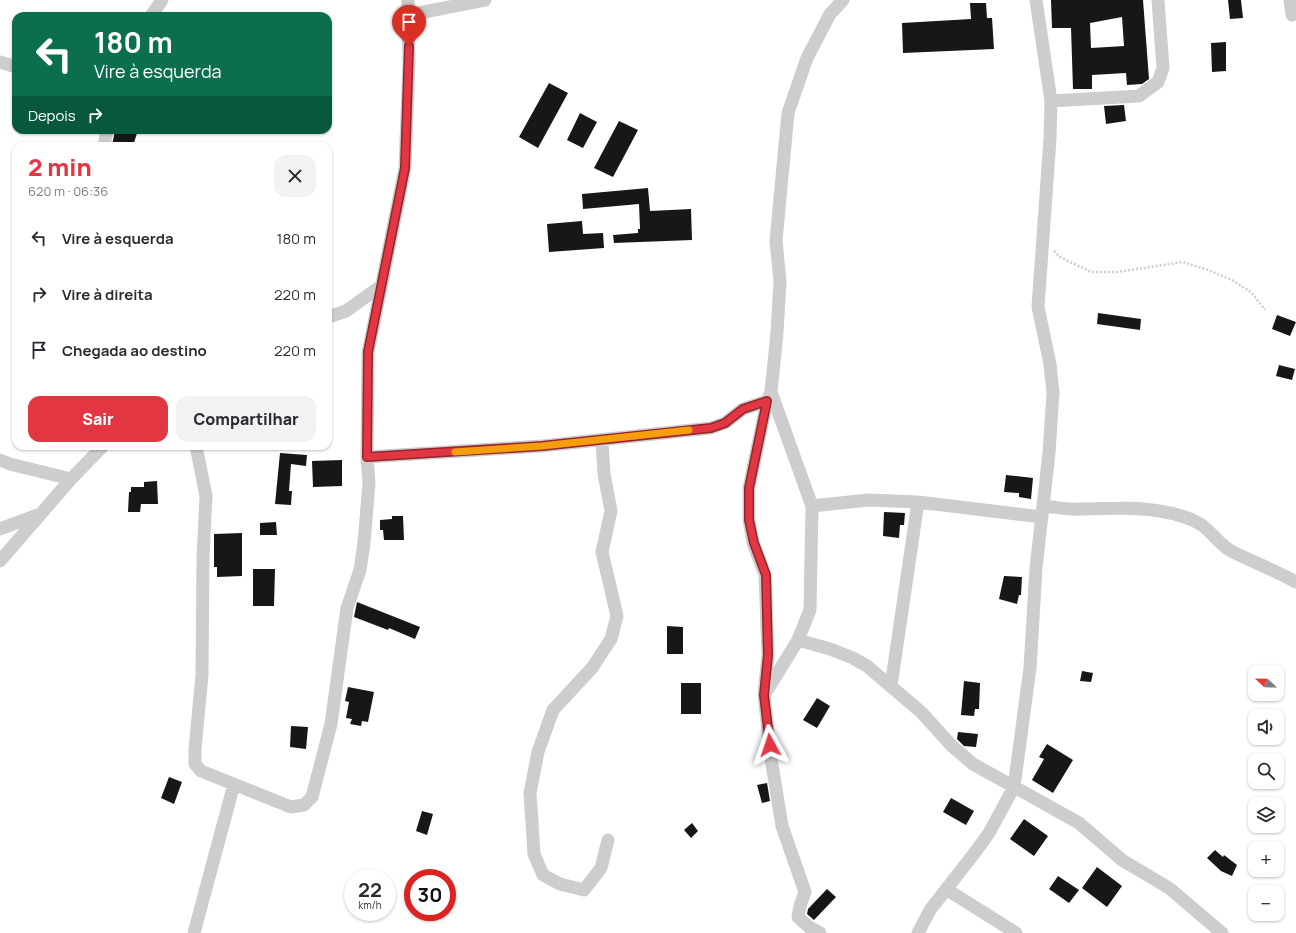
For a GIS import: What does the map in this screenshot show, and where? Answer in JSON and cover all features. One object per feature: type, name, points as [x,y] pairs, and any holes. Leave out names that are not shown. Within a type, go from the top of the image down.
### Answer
[{"type":"street","points":[[154,12],[162,0]]},
{"type":"street","points":[[197,450],[206,496],[203,557],[202,675],[195,764],[201,771],[291,807],[304,805],[312,797],[331,724],[347,608],[361,563],[369,483],[367,457],[368,352],[380,286],[405,168],[409,62],[408,0]]},
{"type":"street","points":[[408,14],[485,0]]},
{"type":"street","points":[[820,933],[809,927],[798,917],[805,892],[782,826],[771,758],[764,695],[768,655],[766,575],[754,543],[749,520],[749,488],[769,396],[780,282],[776,241],[788,113],[806,58],[830,14],[843,0]]},
{"type":"street","points":[[918,933],[930,910],[989,833],[1014,786],[1030,668],[1036,568],[1049,453],[1053,393],[1050,364],[1038,307],[1050,139],[1051,102],[1036,0]]},
{"type":"street","points":[[1051,102],[1139,96],[1158,82],[1163,68],[1158,0]]},
{"type":"street","points":[[1290,0],[1292,15]]},
{"type":"street","points":[[0,62],[12,66]]},
{"type":"street","points":[[332,316],[346,311],[380,286]]},
{"type":"street","points":[[367,457],[429,454],[602,441],[711,428],[725,423],[743,409],[769,396]]},
{"type":"street","points":[[764,695],[798,640],[810,610],[812,506],[769,396]]},
{"type":"street","points":[[602,441],[604,474],[611,511],[602,552],[617,616],[611,639],[592,668],[553,710],[538,752],[530,793],[534,854],[543,875],[560,884],[584,890],[601,868],[608,840]]},
{"type":"street","points":[[0,561],[71,479],[99,450]]},
{"type":"street","points":[[0,460],[10,464],[71,479]]},
{"type":"street","points":[[812,506],[868,500],[918,502],[1042,512],[1100,508],[1138,508],[1160,511],[1192,520],[1201,525],[1234,553],[1276,570],[1296,582]]},
{"type":"street","points":[[891,686],[918,502]]},
{"type":"street","points":[[0,529],[41,513]]},
{"type":"street","points":[[798,640],[830,649],[853,658],[866,666],[921,712],[952,746],[973,764],[1079,823],[1122,860],[1169,888],[1222,933]]},
{"type":"street","points":[[194,933],[234,784]]},
{"type":"street","points":[[946,889],[1016,933]]},
{"type":"path","points":[[1042,239],[1060,257],[1091,272],[1117,272],[1183,262],[1232,280],[1251,292],[1265,310]]},
{"type":"building","points":[[1051,0],[1143,0],[1149,79],[1142,84],[1127,85],[1126,73],[1092,75],[1092,89],[1073,89],[1071,28],[1052,28]],"holes":[[[1122,17],[1124,46],[1091,48],[1090,23]]]},
{"type":"building","points":[[1228,0],[1241,0],[1243,18],[1230,19]]},
{"type":"building","points":[[970,3],[986,3],[987,18],[992,18],[994,49],[903,53],[902,23],[971,19]]},
{"type":"building","points":[[1226,42],[1226,71],[1212,72],[1211,43]]},
{"type":"building","points":[[549,83],[568,93],[538,148],[519,137]]},
{"type":"building","points":[[1124,105],[1126,121],[1106,124],[1104,106]]},
{"type":"building","points":[[580,113],[597,122],[583,148],[567,140]]},
{"type":"building","points":[[619,121],[638,130],[613,177],[594,168]]},
{"type":"building","points":[[114,134],[137,134],[134,142],[113,142]]},
{"type":"building","points":[[648,188],[650,211],[691,209],[692,240],[614,243],[613,235],[638,233],[638,229],[640,229],[639,204],[583,209],[582,194]]},
{"type":"building","points":[[582,221],[583,234],[603,233],[604,248],[549,252],[547,224]]},
{"type":"building","points":[[1098,313],[1141,319],[1140,330],[1097,324]]},
{"type":"building","points":[[1277,315],[1296,322],[1290,336],[1272,329]]},
{"type":"building","points":[[1279,365],[1295,369],[1292,380],[1276,376]]},
{"type":"building","points":[[280,453],[307,455],[306,466],[291,464],[289,491],[292,491],[291,505],[275,504]]},
{"type":"building","points":[[342,460],[342,486],[313,487],[312,461]]},
{"type":"building","points":[[1006,475],[1033,478],[1031,499],[1019,497],[1019,493],[1004,492]]},
{"type":"building","points":[[157,481],[158,504],[141,504],[140,512],[128,512],[129,492],[131,492],[131,487],[144,487],[144,482]]},
{"type":"building","points":[[884,512],[905,513],[904,525],[900,525],[899,538],[883,536]]},
{"type":"building","points":[[392,516],[403,516],[404,540],[384,540],[383,530],[380,530],[380,520],[392,519]]},
{"type":"building","points":[[276,522],[277,535],[260,535],[260,523]]},
{"type":"building","points":[[242,533],[242,576],[217,577],[217,567],[214,567],[214,534]]},
{"type":"building","points":[[253,569],[275,569],[274,606],[253,606]]},
{"type":"building","points":[[1004,576],[1022,577],[1021,595],[1019,595],[1017,604],[999,599]]},
{"type":"building","points":[[357,602],[420,627],[415,639],[389,628],[388,630],[354,617]]},
{"type":"building","points":[[667,626],[683,627],[683,654],[667,654]]},
{"type":"building","points":[[1082,671],[1093,673],[1091,682],[1080,681]]},
{"type":"building","points":[[964,681],[980,683],[979,709],[975,709],[974,716],[961,715]]},
{"type":"building","points":[[681,683],[701,683],[701,714],[681,714]]},
{"type":"building","points":[[348,687],[374,692],[368,722],[362,721],[361,726],[350,724],[352,719],[346,718],[349,702],[345,701]]},
{"type":"building","points":[[817,698],[830,706],[817,728],[803,720]]},
{"type":"building","points":[[291,726],[308,727],[306,749],[290,747]]},
{"type":"building","points":[[958,732],[978,734],[976,747],[964,746],[957,739]]},
{"type":"building","points":[[1047,744],[1073,760],[1053,793],[1032,780],[1044,759],[1039,757]]},
{"type":"building","points":[[169,777],[182,782],[174,804],[161,798]]},
{"type":"building","points":[[767,783],[770,801],[762,803],[757,785]]},
{"type":"building","points":[[951,798],[974,811],[966,825],[943,812]]},
{"type":"building","points":[[422,811],[433,814],[427,835],[416,831]]},
{"type":"building","points":[[1024,819],[1048,836],[1034,856],[1010,839]]},
{"type":"building","points":[[692,823],[698,831],[691,838],[684,830]]},
{"type":"building","points":[[1215,850],[1223,857],[1224,855],[1237,865],[1232,876],[1221,871],[1207,858]]},
{"type":"building","points":[[1097,867],[1122,886],[1107,907],[1082,888]]},
{"type":"building","points":[[1058,876],[1079,890],[1069,903],[1049,889]]},
{"type":"building","points":[[827,889],[836,897],[814,920],[807,914],[808,909]]},
{"type":"slow traffic","points":[[455,452],[602,441],[689,430]]},
{"type":"route","points":[[409,46],[405,168],[380,286],[368,352],[367,457],[429,454],[602,441],[711,428],[725,423],[743,409],[767,401],[749,488],[749,520],[754,543],[766,575],[768,655],[764,695],[770,745]]}]
